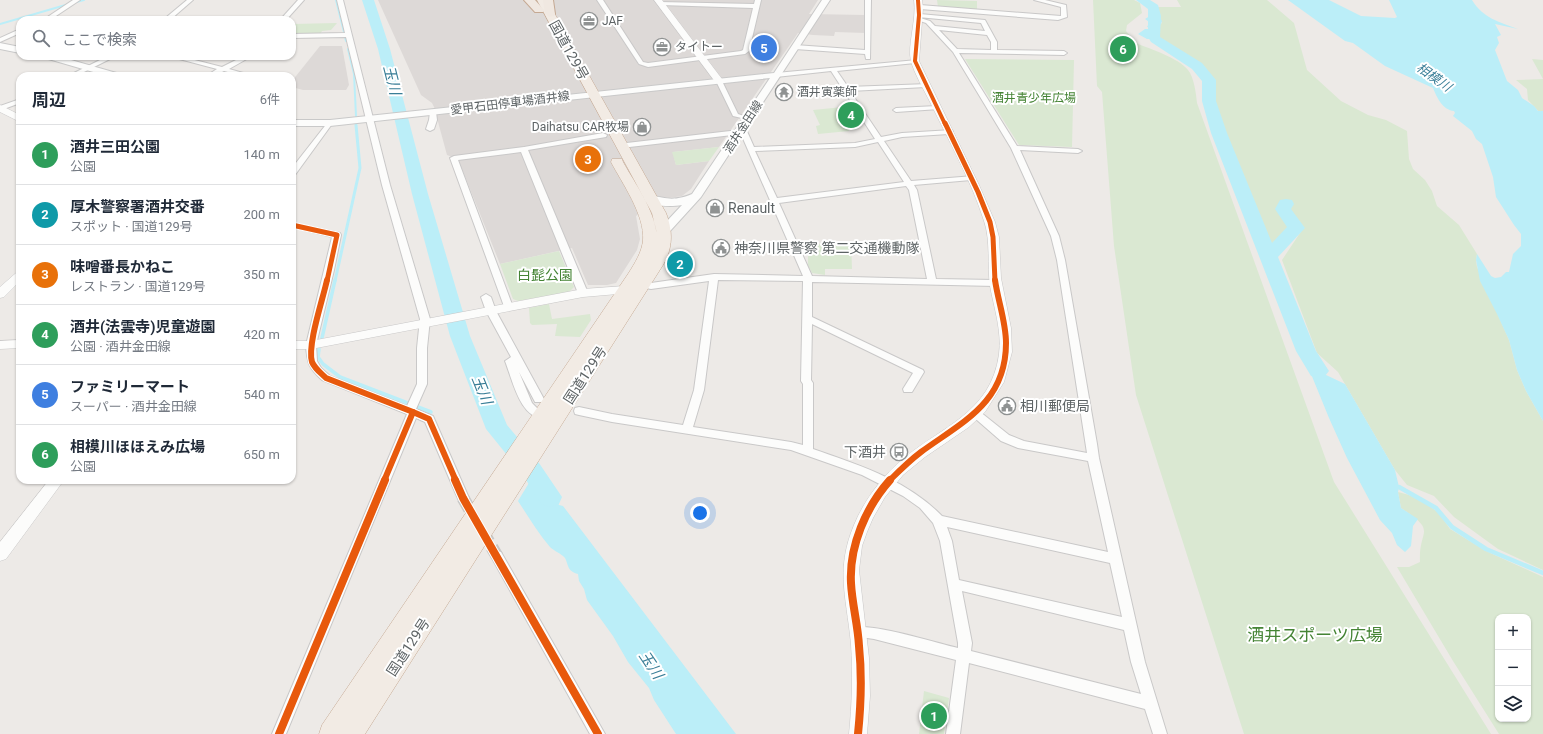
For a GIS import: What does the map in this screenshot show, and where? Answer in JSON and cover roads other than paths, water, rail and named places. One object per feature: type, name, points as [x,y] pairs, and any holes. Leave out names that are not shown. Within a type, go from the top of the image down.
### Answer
[{"type":"highway","points":[[529,0],[541,6],[548,0]]},
{"type":"highway","name":"国道129号","points":[[540,420],[643,285],[661,257],[664,244],[664,232],[660,216],[621,146],[589,95],[541,6]]},
{"type":"highway","name":"国道129号","points":[[351,734],[490,507],[540,420],[625,290],[643,261],[650,246],[650,232],[646,217],[603,135],[589,95]]},
{"type":"highway","name":"国道129号","points":[[331,734],[490,507]]},
{"type":"main road","name":"酒井金田線","points":[[650,246],[697,196],[826,0]]},
{"type":"main road","points":[[0,46],[16,49]]},
{"type":"main road","points":[[63,60],[105,72]]},
{"type":"main road","name":"愛甲石田停車場酒井線","points":[[296,124],[330,123],[776,76]]},
{"type":"main road","points":[[650,198],[662,202],[677,203],[697,196]]},
{"type":"street","points":[[53,16],[77,0]]},
{"type":"street","points":[[171,16],[190,0]]},
{"type":"street","points":[[287,16],[301,0]]},
{"type":"street","points":[[340,0],[369,119],[424,319],[428,323]]},
{"type":"street","points":[[600,0],[641,62],[648,65],[702,59],[744,53],[746,51],[757,3],[659,2]]},
{"type":"street","points":[[868,0],[869,66]]},
{"type":"street","points":[[920,11],[1058,18],[1064,17],[1064,6],[1037,0]]},
{"type":"street","points":[[659,2],[719,81],[735,115],[748,119]]},
{"type":"street","points":[[920,11],[928,22],[955,51],[1015,148],[1055,236],[1061,260],[1092,444],[1093,458],[1130,625],[1150,703],[1160,734]]},
{"type":"street","points":[[920,11],[983,21],[994,42],[994,51]]},
{"type":"street","points":[[858,734],[862,696],[858,632],[851,592],[854,546],[874,500],[886,483],[915,457],[962,426],[975,414],[994,389],[1001,374],[1005,358],[1006,340],[995,283],[993,233],[990,222],[971,178],[915,61],[914,54],[920,11]]},
{"type":"street","points":[[934,28],[990,33]]},
{"type":"street","points":[[0,40],[16,33]]},
{"type":"street","points":[[296,36],[349,35]]},
{"type":"street","points":[[795,47],[837,48],[847,51],[868,52]]},
{"type":"street","points":[[955,51],[1064,53]]},
{"type":"street","points":[[79,72],[104,60]]},
{"type":"street","points":[[186,60],[232,72]]},
{"type":"street","points":[[218,72],[241,60]]},
{"type":"street","points":[[776,76],[915,61]]},
{"type":"street","points":[[833,70],[913,190],[932,282]]},
{"type":"street","points":[[847,89],[926,86]]},
{"type":"street","points":[[1,108],[16,102]]},
{"type":"street","points":[[1,108],[16,117]]},
{"type":"street","points":[[900,109],[937,108]]},
{"type":"street","points":[[430,129],[433,120],[431,112]]},
{"type":"street","points":[[296,168],[330,123]]},
{"type":"street","points":[[621,146],[741,130],[752,149],[808,278],[806,381],[808,383],[808,451]]},
{"type":"street","points":[[752,149],[855,145],[902,136],[949,132]]},
{"type":"street","points":[[508,307],[454,158],[524,149],[603,135]]},
{"type":"street","points":[[1015,148],[1078,152]]},
{"type":"street","points":[[524,149],[583,293]]},
{"type":"street","points":[[774,201],[908,183],[971,178]]},
{"type":"street","points":[[296,225],[337,235],[312,345],[312,361],[317,370],[326,378],[412,408],[429,419],[463,498]]},
{"type":"street","points":[[643,285],[651,286],[714,277],[995,283]]},
{"type":"street","points":[[687,430],[699,390],[714,277]]},
{"type":"street","points":[[0,294],[16,279]]},
{"type":"street","points":[[296,345],[312,345],[583,293],[625,290]]},
{"type":"street","points":[[486,296],[488,311],[517,358],[540,420]]},
{"type":"street","points":[[807,318],[919,372],[908,389]]},
{"type":"street","points":[[279,734],[422,384],[422,348],[428,323]]},
{"type":"street","points":[[0,344],[16,344]]},
{"type":"street","points":[[517,358],[510,361],[527,404],[540,420]]},
{"type":"street","points":[[578,410],[687,430],[791,446],[866,472],[907,493],[924,505],[938,520],[946,541],[965,643],[952,734]]},
{"type":"street","points":[[975,414],[1005,438],[1022,445],[1093,458]]},
{"type":"street","points":[[0,554],[5,540],[53,484]]},
{"type":"street","points":[[938,520],[1115,559]]},
{"type":"street","points":[[497,556],[598,734]]},
{"type":"street","points":[[955,584],[1130,625]]},
{"type":"street","points":[[858,632],[874,633],[1150,703]]},
{"type":"water","name":"相模川","points":[[1288,0],[1329,0],[1361,16],[1395,18],[1397,17],[1389,0],[1472,0],[1481,11],[1492,19],[1518,29],[1495,24],[1501,35],[1497,37],[1499,43],[1495,50],[1507,81],[1518,90],[1522,98],[1534,106],[1538,111],[1543,111],[1543,421],[1526,391],[1517,370],[1509,340],[1480,281],[1476,260],[1477,254],[1491,276],[1495,278],[1501,277],[1506,272],[1509,272],[1513,254],[1521,246],[1521,234],[1496,197],[1493,177],[1482,144],[1476,139],[1472,131],[1453,116],[1455,113],[1454,111],[1450,110],[1441,103],[1433,88],[1385,66],[1353,43],[1345,41]]},
{"type":"water","points":[[1147,4],[1153,6],[1162,21],[1161,24],[1157,26],[1158,34],[1154,39],[1147,39],[1138,34],[1145,29],[1149,29],[1147,26],[1152,24],[1145,19],[1153,14],[1153,8]]},
{"type":"water","points":[[1300,347],[1306,347],[1311,351],[1317,365],[1324,374],[1345,384],[1395,470],[1399,487],[1398,492],[1401,508],[1418,519],[1413,526],[1411,546],[1405,552],[1397,545],[1392,533],[1380,520],[1347,458]]},
{"type":"water","points":[[538,468],[559,505],[563,506],[736,734],[676,734],[654,700],[649,688],[628,662],[613,636],[587,600],[584,589],[579,581],[578,574],[570,570],[565,558],[550,547],[518,501]]},
{"type":"waterway","points":[[76,2],[84,0]]},
{"type":"waterway","points":[[336,0],[344,32]]},
{"type":"waterway","name":"玉川","points":[[368,0],[384,49],[420,194],[460,336],[497,429],[531,469],[550,497]]},
{"type":"waterway","points":[[1142,0],[1154,8],[1155,39],[1197,66],[1209,80],[1209,101],[1219,133],[1306,351],[1318,371]]},
{"type":"waterway","points":[[28,16],[69,4]]},
{"type":"waterway","points":[[0,24],[16,19]]},
{"type":"waterway","points":[[345,37],[346,41]]},
{"type":"waterway","points":[[348,49],[354,74],[356,116]]},
{"type":"waterway","points":[[335,281],[360,168],[356,125]]},
{"type":"waterway","points":[[1269,256],[1296,228],[1283,209],[1286,204]]},
{"type":"waterway","points":[[322,338],[335,280]]},
{"type":"waterway","points":[[319,349],[318,357],[323,364],[340,377],[431,412]]},
{"type":"waterway","points":[[1399,487],[1436,508],[1452,527],[1486,549],[1543,573]]},
{"type":"tunnel","points":[[463,498],[497,556]]},
{"type":"place","name":"JAF","points":[[589,21]]},
{"type":"place","name":"タイトー","points":[[662,47]]},
{"type":"place","name":"ファミリーマート","points":[[764,48]]},
{"type":"place","name":"相模川ほほえみ広場","points":[[1123,49]]},
{"type":"place","name":"酒井寅薬師","points":[[784,92]]},
{"type":"place","name":"酒井(法雲寺)児童遊園","points":[[851,115]]},
{"type":"place","name":"Daihatsu CAR牧場","points":[[642,127]]},
{"type":"place","name":"味噌番長かねこ","points":[[588,159]]},
{"type":"place","name":"Renault","points":[[715,208]]},
{"type":"place","name":"神奈川県警察 第二交通機動隊","points":[[721,248]]},
{"type":"place","name":"厚木警察署酒井交番","points":[[680,264]]},
{"type":"place","name":"相川郵便局","points":[[1007,406]]},
{"type":"place","name":"下酒井","points":[[899,452]]},
{"type":"place","name":"酒井三田公園","points":[[934,716]]},
{"type":"park label","name":"酒井青少年広場","points":[[1034,98]]},
{"type":"park label","name":"白髭公園","points":[[545,275]]},
{"type":"park label","name":"酒井スポーツ広場","points":[[1315,635]]}]
